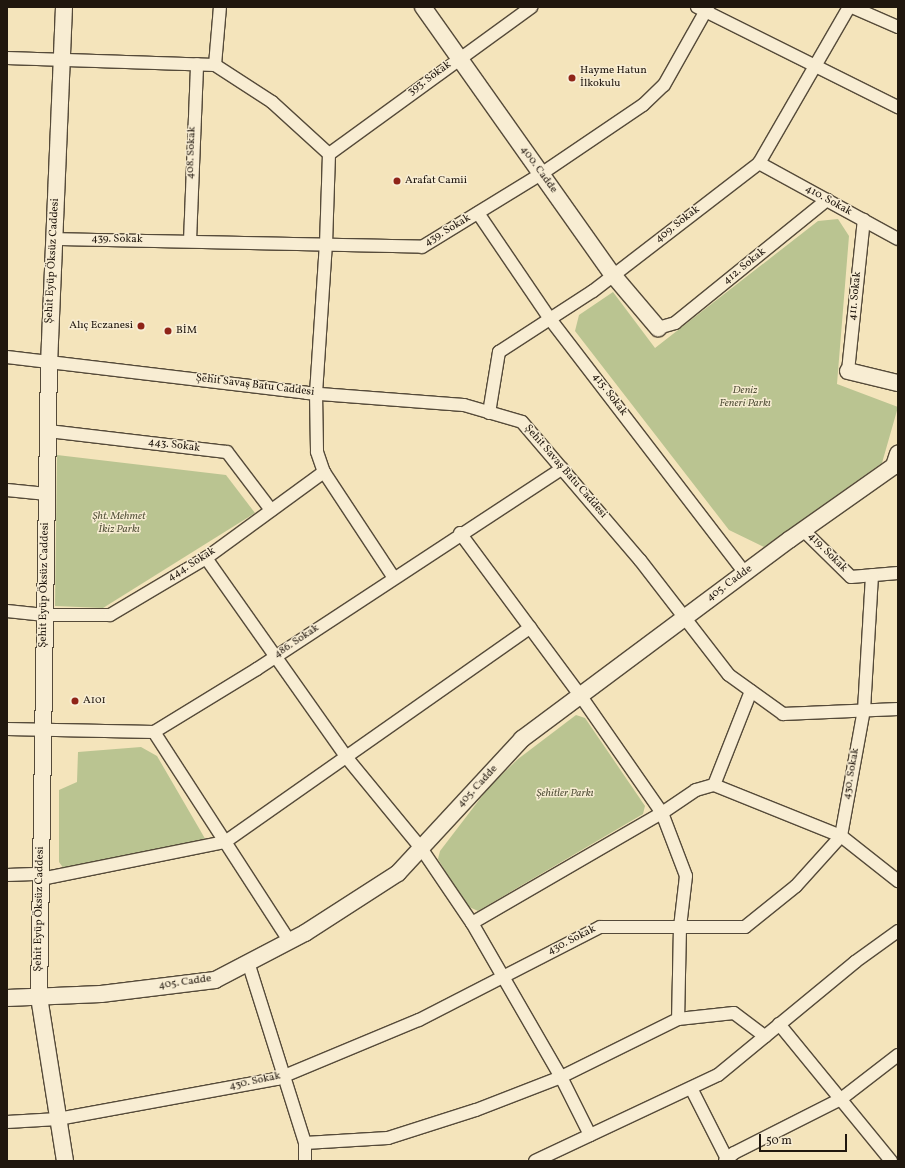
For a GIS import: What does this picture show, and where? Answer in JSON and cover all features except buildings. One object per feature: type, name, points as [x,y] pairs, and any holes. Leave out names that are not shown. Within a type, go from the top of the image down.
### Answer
[{"type":"street","name":"Şehit Eyüp Öksüz Caddesi","points":[[64,7],[49,362],[45,615],[41,731],[39,997],[65,1161]]},
{"type":"street","points":[[214,65],[220,7]]},
{"type":"street","name":"400. Cadde","points":[[423,7],[613,275],[658,328]]},
{"type":"street","name":"393. Sokak","points":[[329,154],[458,58],[531,7]]},
{"type":"street","name":"409. Sokak","points":[[489,413],[498,352],[613,275],[759,163],[818,65],[849,7]]},
{"type":"street","points":[[852,7],[898,27]]},
{"type":"street","points":[[703,8],[818,65],[898,107]]},
{"type":"street","name":"439. Sokak","points":[[54,239],[326,243],[422,247],[541,174],[643,105],[664,85],[703,8]]},
{"type":"street","points":[[7,58],[62,58],[214,65],[272,102],[329,154],[326,243],[316,393],[317,452],[324,472],[394,578]]},
{"type":"street","name":"408. Sokak","points":[[190,241],[197,64]]},
{"type":"street","name":"410. Sokak","points":[[759,163],[898,239]]},
{"type":"street","name":"412. Sokak","points":[[658,328],[675,323],[828,200]]},
{"type":"street","name":"415. Sokak","points":[[478,213],[550,318],[745,572]]},
{"type":"street","name":"411. Sokak","points":[[848,371],[864,220]]},
{"type":"street","name":"Şehit Savaş Batu Caddesi","points":[[7,357],[316,393],[464,406],[522,422],[640,560],[729,675],[784,714],[898,708]]},
{"type":"street","points":[[848,371],[898,383]]},
{"type":"street","name":"443. Sokak","points":[[48,431],[228,452],[271,510]]},
{"type":"street","name":"405. Cadde","points":[[7,998],[101,994],[215,980],[289,941],[398,873],[522,739],[745,572],[894,466],[898,454]]},
{"type":"street","name":"486. Sokak","points":[[154,732],[274,658],[460,533],[562,469]]},
{"type":"street","name":"444. Sokak","points":[[7,611],[45,615],[110,615],[206,558],[324,472]]},
{"type":"street","points":[[7,490],[47,494]]},
{"type":"street","name":"419. Sokak","points":[[803,530],[851,577],[898,573]]},
{"type":"street","points":[[460,533],[580,695],[662,813],[686,876],[680,927],[678,1020]]},
{"type":"street","points":[[206,558],[274,658],[347,758],[421,848],[472,923],[561,1077],[590,1135]]},
{"type":"street","name":"430. Sokak","points":[[7,1122],[58,1120],[284,1076],[419,1020],[600,927],[745,926],[796,886],[841,836],[864,710],[872,575]]},
{"type":"street","points":[[7,875],[41,877],[225,842],[347,758],[530,628]]},
{"type":"street","points":[[714,784],[752,691]]},
{"type":"street","points":[[7,729],[41,731],[154,732],[289,941]]},
{"type":"street","points":[[472,923],[662,813],[696,790],[714,784],[841,836],[898,881]]},
{"type":"street","points":[[536,1161],[718,1075],[855,962],[898,931]]},
{"type":"street","points":[[248,962],[305,1143],[305,1161]]},
{"type":"street","points":[[305,1143],[388,1138],[476,1110],[561,1077],[678,1020],[734,1013],[765,1036]]},
{"type":"street","points":[[779,1024],[891,1161]]},
{"type":"street","points":[[691,1088],[726,1160],[734,1153],[841,1099],[898,1055]]},
{"type":"green space","name":"Deniz Feneri Parkı","points":[[838,219],[849,236],[837,384],[898,407],[882,463],[764,547],[729,530],[575,331],[579,315],[613,292],[655,348],[818,221]]},
{"type":"green space","name":"Şht. Mehmet İkiz Parkı","points":[[57,455],[226,475],[255,513],[103,608],[55,606]]},
{"type":"green space","name":"Şehitler Parkı","points":[[576,715],[585,718],[645,806],[643,814],[478,911],[465,905],[438,859],[440,851],[489,787],[518,759]]},
{"type":"green space","points":[[141,747],[157,756],[207,842],[64,869],[59,862],[59,790],[77,782],[78,752]]},
{"type":"place","name":"Hayme Hatun İlkokulu","points":[[572,78]]},
{"type":"place","name":"Arafat Camii","points":[[397,181]]},
{"type":"place","name":"Alıç Eczanesi","points":[[141,326]]},
{"type":"place","name":"BİM","points":[[168,331]]},
{"type":"place","name":"A101","points":[[75,701]]}]
